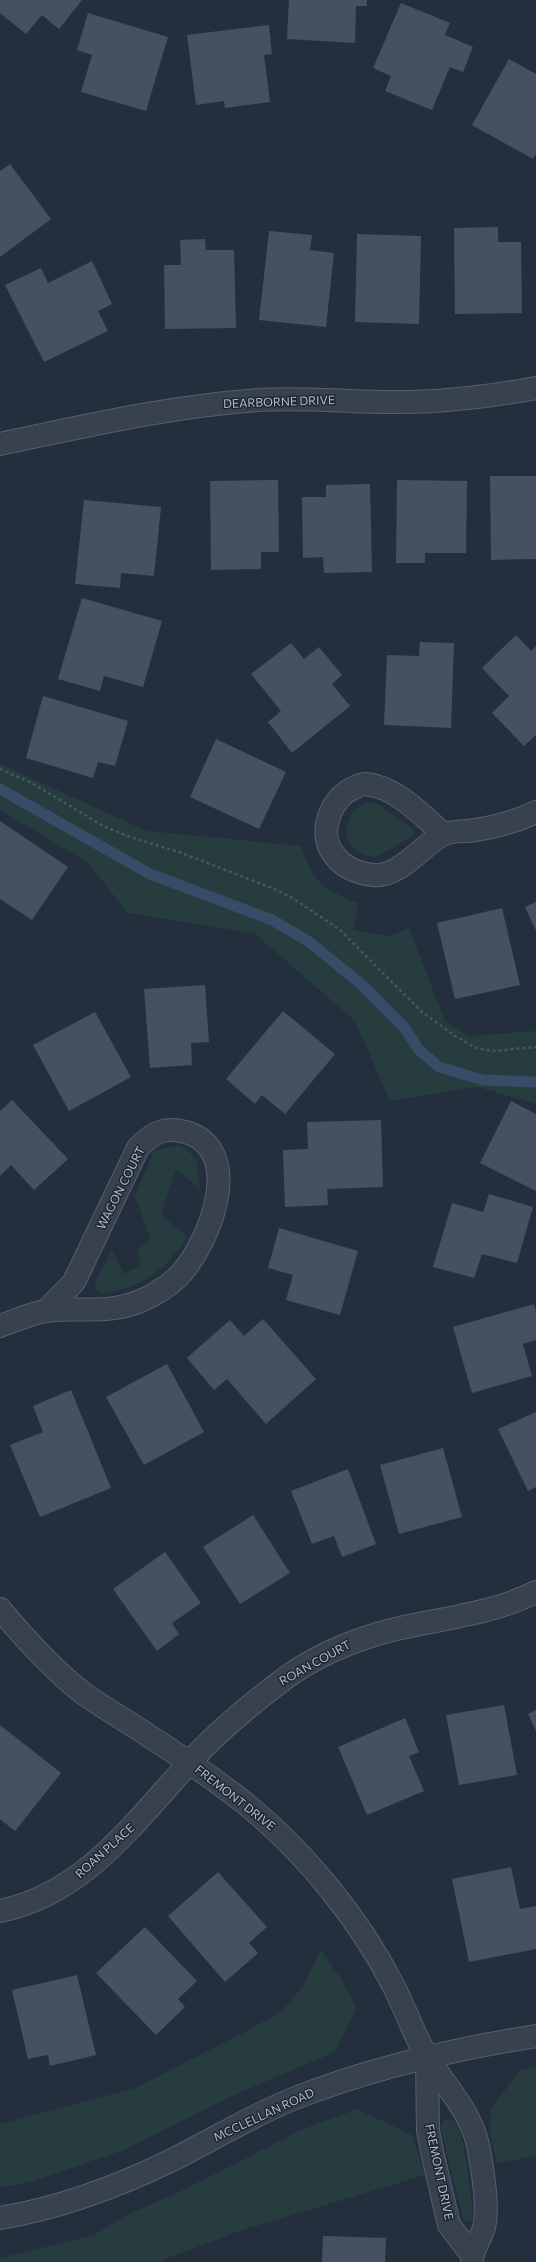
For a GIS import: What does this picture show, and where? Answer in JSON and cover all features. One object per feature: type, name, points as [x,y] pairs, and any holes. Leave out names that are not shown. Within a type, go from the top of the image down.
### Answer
[{"type":"street","name":"DEARBORNE DRIVE","points":[[0,444],[148,414],[226,403],[300,399],[420,402],[491,396],[536,388]]},
{"type":"street","points":[[443,834],[406,802],[385,789],[364,784],[348,790],[336,801],[329,816],[327,834],[331,851],[343,865],[358,872],[374,876],[387,873],[418,855],[443,834],[498,826],[536,812]]},
{"type":"street","name":"WAGON COURT","points":[[0,1326],[46,1311],[101,1311],[126,1306],[145,1299],[177,1277],[203,1240],[210,1224],[214,1208],[218,1173],[215,1157],[208,1145],[197,1136],[181,1131],[163,1130],[150,1136],[138,1148],[74,1282],[46,1311]]},
{"type":"street","name":"ROAN COURT","points":[[189,1762],[276,1684],[308,1664],[345,1645],[397,1629],[444,1621],[491,1609],[536,1592]]},
{"type":"street","name":"FREMONT DRIVE","points":[[0,1609],[36,1650],[84,1694],[189,1762],[247,1805],[277,1832],[329,1890],[374,1951],[395,1988],[428,2057],[454,2092],[472,2122],[478,2146],[486,2224],[472,2258]]},
{"type":"street","name":"ROAN PLACE","points":[[0,1911],[39,1898],[68,1883],[92,1866],[119,1841],[189,1762]]},
{"type":"street","name":"MCCLELLAN ROAD","points":[[0,2218],[77,2199],[126,2181],[293,2100],[351,2079],[428,2057],[536,2036]]},
{"type":"street","name":"FREMONT DRIVE","points":[[428,2057],[428,2124],[433,2156],[449,2225],[472,2258]]},
{"type":"path","points":[[0,769],[32,783],[103,826],[130,837],[179,852],[258,883],[299,902],[339,929],[422,1012],[455,1036],[476,1048],[493,1050],[536,1047]]},
{"type":"green space","points":[[0,764],[147,831],[301,846],[309,868],[321,883],[337,894],[358,903],[353,930],[389,936],[409,928],[445,1021],[469,1036],[536,1031],[536,1104],[478,1087],[390,1101],[355,1021],[254,933],[128,913],[88,863],[0,810]]},
{"type":"green space","points":[[371,802],[378,804],[415,832],[412,837],[376,857],[363,855],[354,849],[349,842],[346,832],[352,814],[360,807]]},
{"type":"green space","points":[[179,1145],[191,1153],[194,1158],[199,1174],[199,1188],[176,1169],[161,1215],[187,1237],[170,1259],[151,1276],[128,1288],[100,1294],[96,1290],[95,1282],[112,1250],[124,1274],[141,1265],[137,1251],[150,1239],[135,1196],[154,1151]]},
{"type":"green space","points":[[321,1950],[341,1979],[357,2008],[335,2052],[232,2096],[124,2150],[33,2181],[0,2188],[0,2124],[135,2088],[245,2032],[281,2012],[303,1986]]},
{"type":"green space","points":[[536,2068],[536,2156],[497,2163],[490,2135],[491,2109],[520,2070]]},
{"type":"green space","points":[[357,2109],[412,2135],[425,2175],[242,2230],[157,2262],[0,2262],[0,2258],[94,2235],[127,2215],[183,2190],[301,2130]]},
{"type":"green space","points":[[446,2120],[452,2120],[459,2126],[466,2159],[473,2215],[472,2220],[467,2222],[463,2219],[441,2129],[441,2124]]},
{"type":"building","points":[[0,0],[82,0],[59,29],[42,15],[26,34],[0,13]]},
{"type":"building","points":[[289,0],[367,0],[367,6],[356,6],[355,43],[287,39]]},
{"type":"building","points":[[401,3],[450,23],[445,35],[473,47],[463,72],[450,67],[432,110],[385,91],[391,76],[373,68]]},
{"type":"building","points":[[88,13],[168,37],[146,111],[81,92],[92,55],[77,50]]},
{"type":"building","points":[[269,25],[272,54],[264,55],[270,102],[225,108],[224,101],[196,105],[187,35]]},
{"type":"building","points":[[509,59],[536,74],[536,154],[533,159],[472,125]]},
{"type":"building","points":[[10,164],[51,219],[0,257],[0,171]]},
{"type":"building","points":[[498,227],[498,242],[521,242],[522,313],[455,314],[454,228]]},
{"type":"building","points":[[269,231],[312,235],[310,250],[334,253],[326,327],[259,320]]},
{"type":"building","points":[[357,234],[421,236],[419,324],[355,322]]},
{"type":"building","points":[[205,239],[206,250],[234,250],[236,328],[165,329],[164,265],[181,265],[180,240]]},
{"type":"building","points":[[92,261],[112,304],[98,311],[108,331],[44,362],[5,285],[41,268],[48,283]]},
{"type":"building","points":[[490,476],[536,476],[536,559],[491,560]]},
{"type":"building","points":[[278,480],[279,552],[261,552],[261,569],[211,570],[210,481]]},
{"type":"building","points":[[397,480],[467,481],[466,553],[425,553],[425,563],[396,563]]},
{"type":"building","points":[[370,484],[372,572],[324,573],[323,557],[303,558],[302,497],[326,497],[326,485]]},
{"type":"building","points":[[84,500],[161,507],[154,576],[121,573],[120,588],[75,584]]},
{"type":"building","points":[[82,598],[162,621],[143,687],[104,676],[100,691],[58,679]]},
{"type":"building","points":[[516,635],[531,651],[536,646],[536,735],[524,746],[492,713],[509,696],[482,668]]},
{"type":"building","points":[[420,642],[454,643],[451,728],[384,725],[387,655],[419,656]]},
{"type":"building","points":[[291,643],[304,659],[319,647],[342,675],[332,684],[350,706],[292,753],[268,722],[281,711],[251,674]]},
{"type":"building","points":[[43,696],[128,721],[115,766],[98,762],[93,778],[26,758]]},
{"type":"building","points":[[216,739],[286,772],[259,829],[190,797]]},
{"type":"building","points":[[0,821],[68,867],[32,920],[0,899]]},
{"type":"building","points":[[536,902],[536,931],[525,907]]},
{"type":"building","points":[[502,908],[520,985],[455,999],[437,923]]},
{"type":"building","points":[[205,985],[209,1042],[191,1043],[192,1065],[150,1068],[144,989]]},
{"type":"building","points":[[283,1011],[335,1054],[285,1114],[262,1095],[255,1104],[226,1079]]},
{"type":"building","points":[[95,1012],[131,1077],[69,1111],[33,1045]]},
{"type":"building","points":[[12,1100],[68,1159],[34,1190],[11,1165],[0,1176],[0,1111]]},
{"type":"building","points":[[511,1101],[536,1114],[536,1191],[480,1163]]},
{"type":"building","points":[[381,1120],[383,1187],[327,1189],[328,1205],[285,1207],[283,1150],[308,1149],[307,1122]]},
{"type":"building","points":[[489,1194],[533,1207],[517,1263],[482,1254],[474,1278],[433,1267],[452,1203],[483,1212]]},
{"type":"building","points":[[279,1228],[358,1251],[340,1315],[286,1300],[293,1275],[268,1268]]},
{"type":"building","points":[[534,1304],[536,1312],[536,1340],[523,1344],[532,1376],[472,1393],[453,1327]]},
{"type":"building","points":[[263,1319],[316,1379],[266,1424],[227,1379],[214,1390],[187,1358],[230,1320],[244,1336]]},
{"type":"building","points":[[167,1364],[204,1432],[144,1465],[106,1397]]},
{"type":"building","points":[[71,1390],[111,1488],[40,1517],[10,1445],[43,1432],[33,1406]]},
{"type":"building","points":[[536,1412],[536,1487],[528,1491],[498,1429]]},
{"type":"building","points":[[443,1448],[462,1517],[399,1534],[380,1465]]},
{"type":"building","points":[[348,1469],[376,1544],[342,1557],[334,1536],[312,1544],[291,1491]]},
{"type":"building","points":[[253,1515],[290,1573],[240,1604],[203,1547]]},
{"type":"building","points":[[165,1552],[201,1603],[172,1623],[179,1634],[157,1651],[113,1589]]},
{"type":"building","points":[[504,1705],[517,1775],[459,1785],[446,1715]]},
{"type":"building","points":[[536,1710],[536,1731],[528,1714]]},
{"type":"building","points":[[405,1718],[419,1752],[409,1756],[424,1791],[367,1815],[338,1747]]},
{"type":"building","points":[[0,1725],[61,1773],[15,1831],[0,1819]]},
{"type":"building","points":[[511,1867],[520,1909],[536,1906],[536,1949],[469,1962],[452,1879]]},
{"type":"building","points":[[218,1872],[267,1927],[249,1943],[258,1953],[225,1982],[168,1916]]},
{"type":"building","points":[[145,1927],[197,1981],[178,1999],[185,2007],[156,2035],[96,1973]]},
{"type":"building","points":[[77,1975],[96,2055],[50,2066],[48,2055],[28,2059],[12,1990]]},
{"type":"building","points":[[323,2236],[386,2238],[385,2262],[322,2262]]},
{"type":"waterway","points":[[0,789],[150,874],[272,920],[308,941],[361,984],[405,1028],[418,1049],[439,1067],[483,1080],[536,1082]]}]
